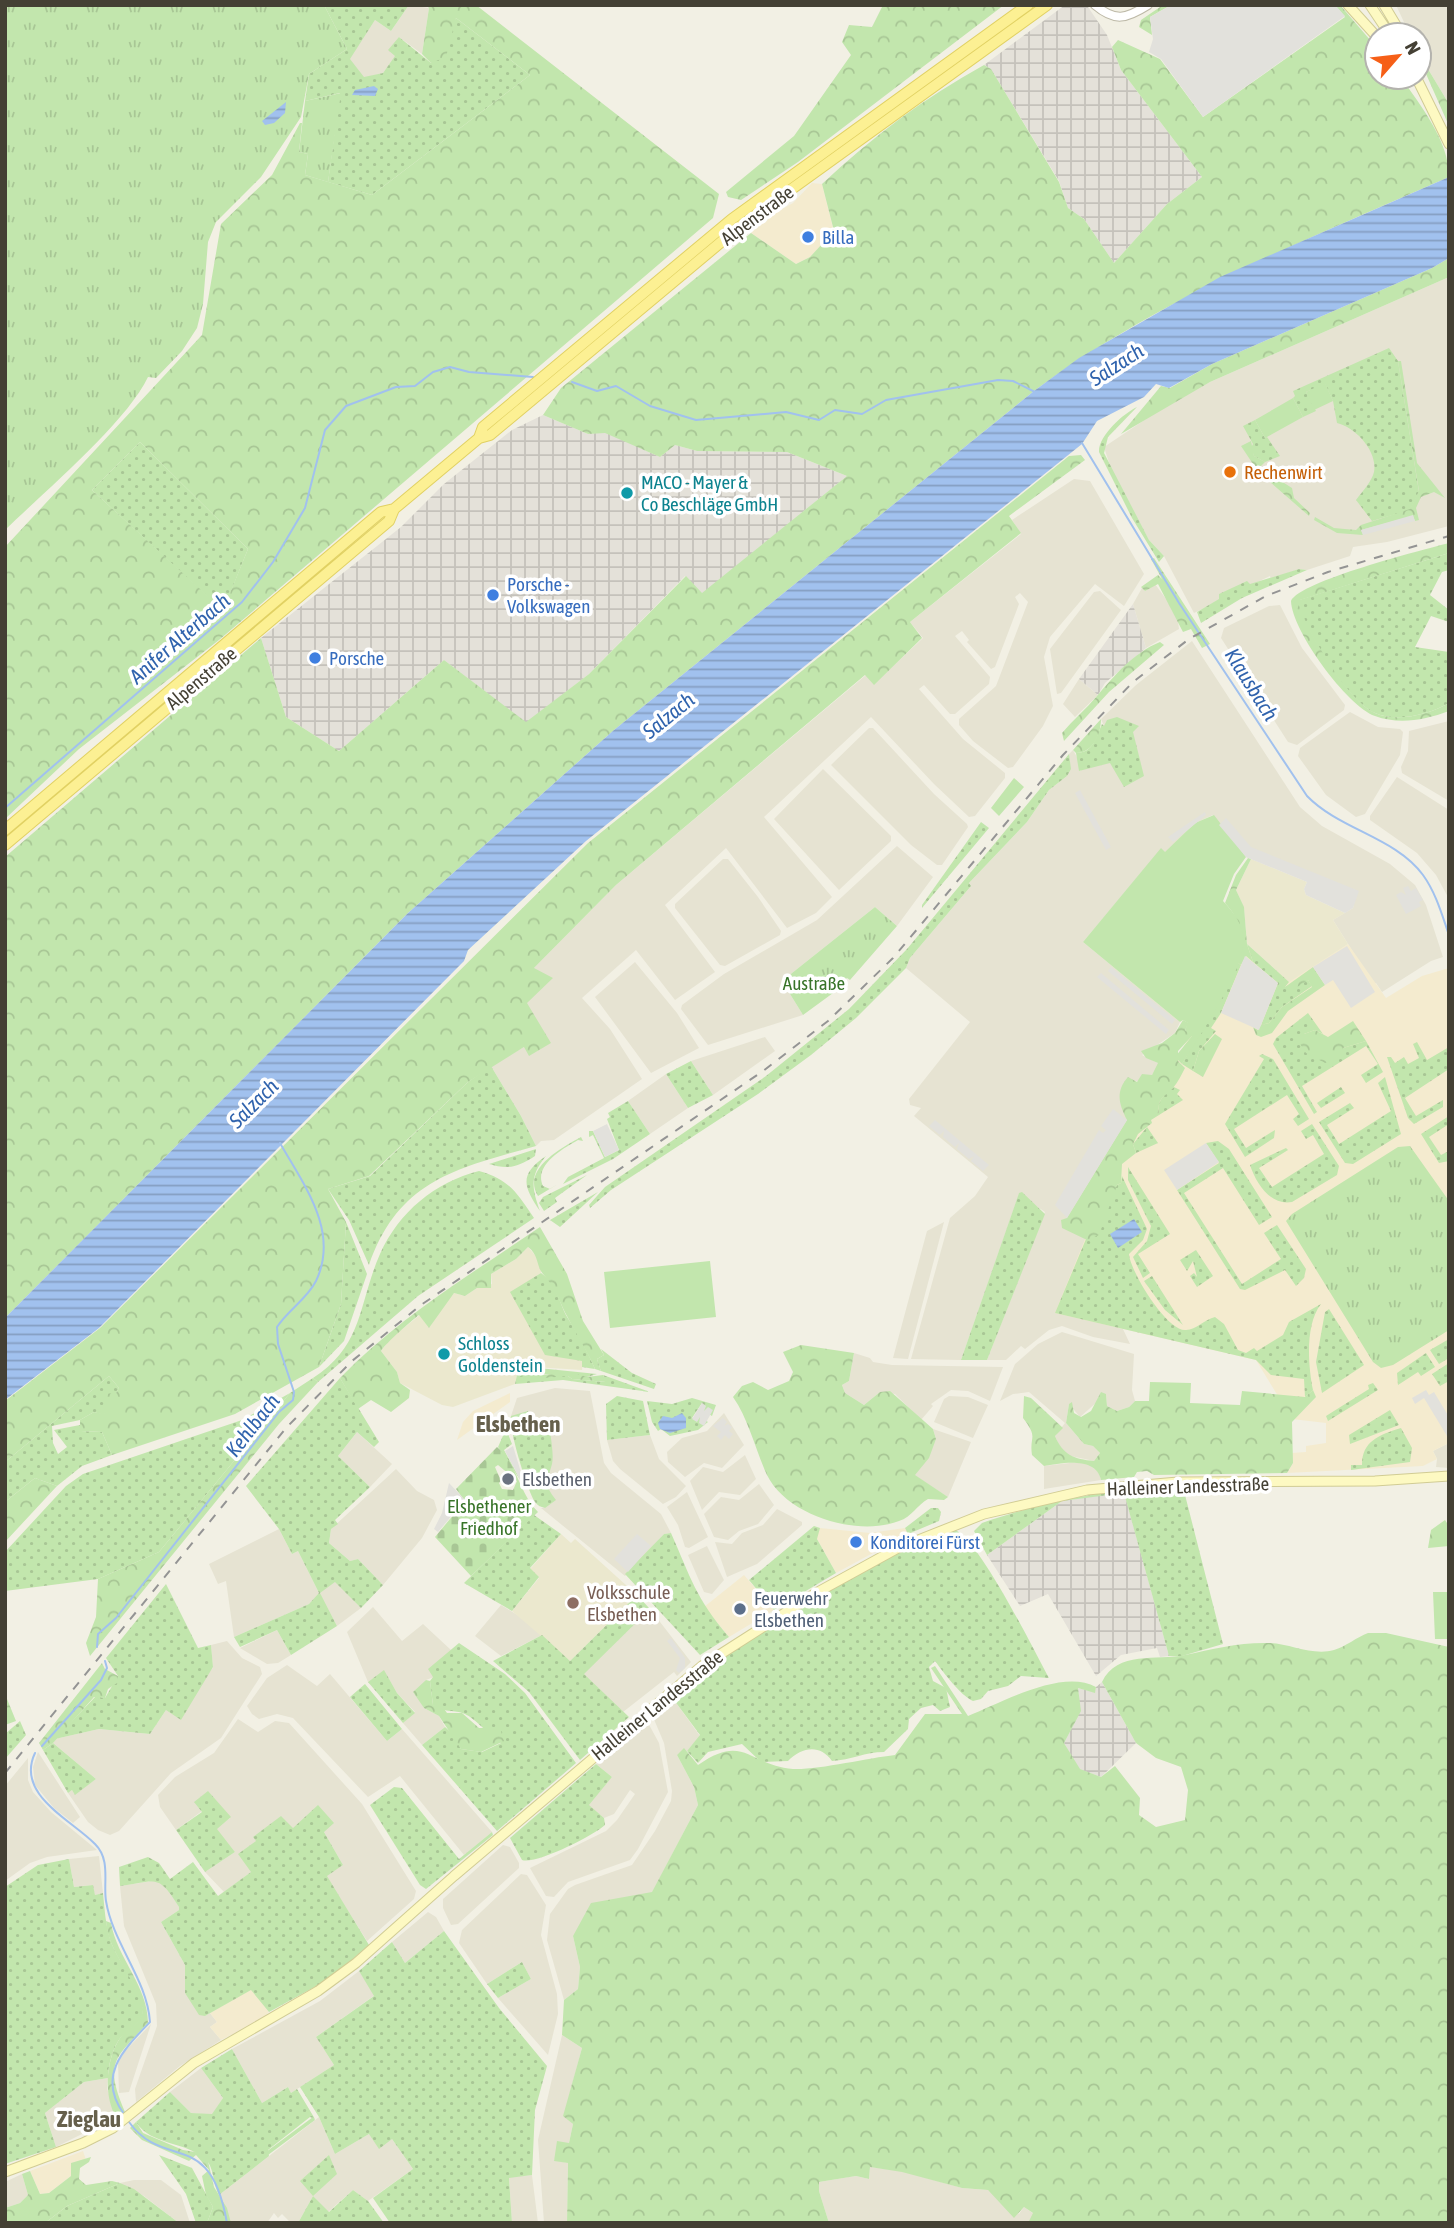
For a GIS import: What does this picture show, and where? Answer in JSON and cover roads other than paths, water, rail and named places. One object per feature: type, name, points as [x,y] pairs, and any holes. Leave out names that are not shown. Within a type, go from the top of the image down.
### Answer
[{"type":"main road","name":"Alpenstraße","points":[[479,438],[483,427],[733,219],[1028,5]]},
{"type":"main road","name":"Alpenstraße","points":[[5,830],[381,512],[394,509],[479,438],[490,435],[750,219],[1047,5]]},
{"type":"main road","points":[[1348,5],[1363,22]]},
{"type":"main road","points":[[1370,5],[1381,21]]},
{"type":"main road","points":[[1384,5],[1394,21]]},
{"type":"main road","points":[[1424,91],[1449,144]]},
{"type":"main road","name":"Alpenstraße","points":[[5,845],[389,521],[394,509]]},
{"type":"main road","name":"Halleiner Landesstraße","points":[[5,2172],[83,2143],[122,2122],[194,2063],[304,2001],[356,1963],[453,1876],[702,1666],[816,1593],[898,1548],[984,1514],[1087,1490],[1178,1482],[1342,1482],[1449,1476]]},
{"type":"street","points":[[1096,5],[1112,18],[1123,19],[1148,5]]},
{"type":"water","points":[[374,86],[378,89],[375,96],[352,95],[355,90]]},
{"type":"water","points":[[286,102],[285,113],[274,123],[265,125],[262,121]]},
{"type":"water","name":"Salzach","points":[[1449,177],[1449,258],[1432,268],[1212,364],[1169,388],[1156,384],[1144,397],[1097,421],[1082,444],[586,841],[468,950],[464,961],[99,1328],[5,1400],[5,1318],[408,913],[614,730],[1034,391],[1079,358],[1220,277]]},
{"type":"water","points":[[1134,1219],[1142,1232],[1118,1248],[1110,1234]]},
{"type":"water","points":[[682,1413],[686,1418],[686,1428],[670,1433],[660,1429],[658,1423],[663,1416],[672,1418]]},
{"type":"waterway","name":"Anifer Alterbach","points":[[5,808],[242,602],[273,562],[305,508],[325,430],[346,406],[396,387],[415,386],[433,372],[450,367],[469,372],[533,377]]},
{"type":"waterway","name":"Anifer Alterbach","points":[[572,382],[597,391],[616,386],[650,406],[696,420],[786,412],[819,420],[835,410],[862,414],[886,400],[998,380],[1013,381],[1035,392]]},
{"type":"waterway","name":"Klausbach","points":[[1082,443],[1179,603],[1307,796],[1320,808],[1383,842],[1411,862],[1432,889],[1449,935]]},
{"type":"waterway","name":"Kehlbach","points":[[97,1647],[98,1634],[116,1618],[279,1412],[293,1400],[294,1392],[278,1344],[277,1327],[316,1281],[324,1244],[316,1209],[280,1143]]},
{"type":"waterway","name":"Kehlbach","points":[[42,1746],[101,1680],[107,1668],[105,1661]]},
{"type":"waterway","name":"Kehlbach","points":[[35,1753],[31,1768],[33,1782],[39,1794],[100,1850],[110,1917],[148,2006],[150,2022],[123,2053],[113,2075],[116,2100],[124,2114]]},
{"type":"waterway","name":"Kehlbach","points":[[129,2122],[143,2137],[185,2155],[210,2173],[227,2223]]},
{"type":"railway","points":[[5,1773],[286,1428],[352,1361],[421,1305],[763,1071],[828,1021],[893,958],[1063,755],[1133,682],[1189,639],[1266,596],[1328,572],[1449,536]]},
{"type":"place","name":"Billa","points":[[808,237]]},
{"type":"place","name":"Rechenwirt","points":[[1230,472]]},
{"type":"place","name":"MACO - Mayer & Co Beschläge GmbH","points":[[627,493]]},
{"type":"place","name":"Porsche - Volkswagen","points":[[493,595]]},
{"type":"place","name":"Porsche","points":[[315,658]]},
{"type":"place","name":"Schloss Goldenstein","points":[[444,1354]]},
{"type":"place","name":"Elsbethen","points":[[508,1479]]},
{"type":"place","name":"Konditorei Fürst","points":[[856,1542]]},
{"type":"place","name":"Volksschule Elsbethen","points":[[573,1603]]},
{"type":"place","name":"Feuerwehr Elsbethen","points":[[740,1609]]},
{"type":"district","name":"Elsbethen","points":[[518,1424]]},
{"type":"district","name":"Zieglau","points":[[89,2119]]},
{"type":"park label","name":"Austraße","points":[[814,983]]},
{"type":"park label","name":"Elsbethener Friedhof","points":[[489,1517]]}]
